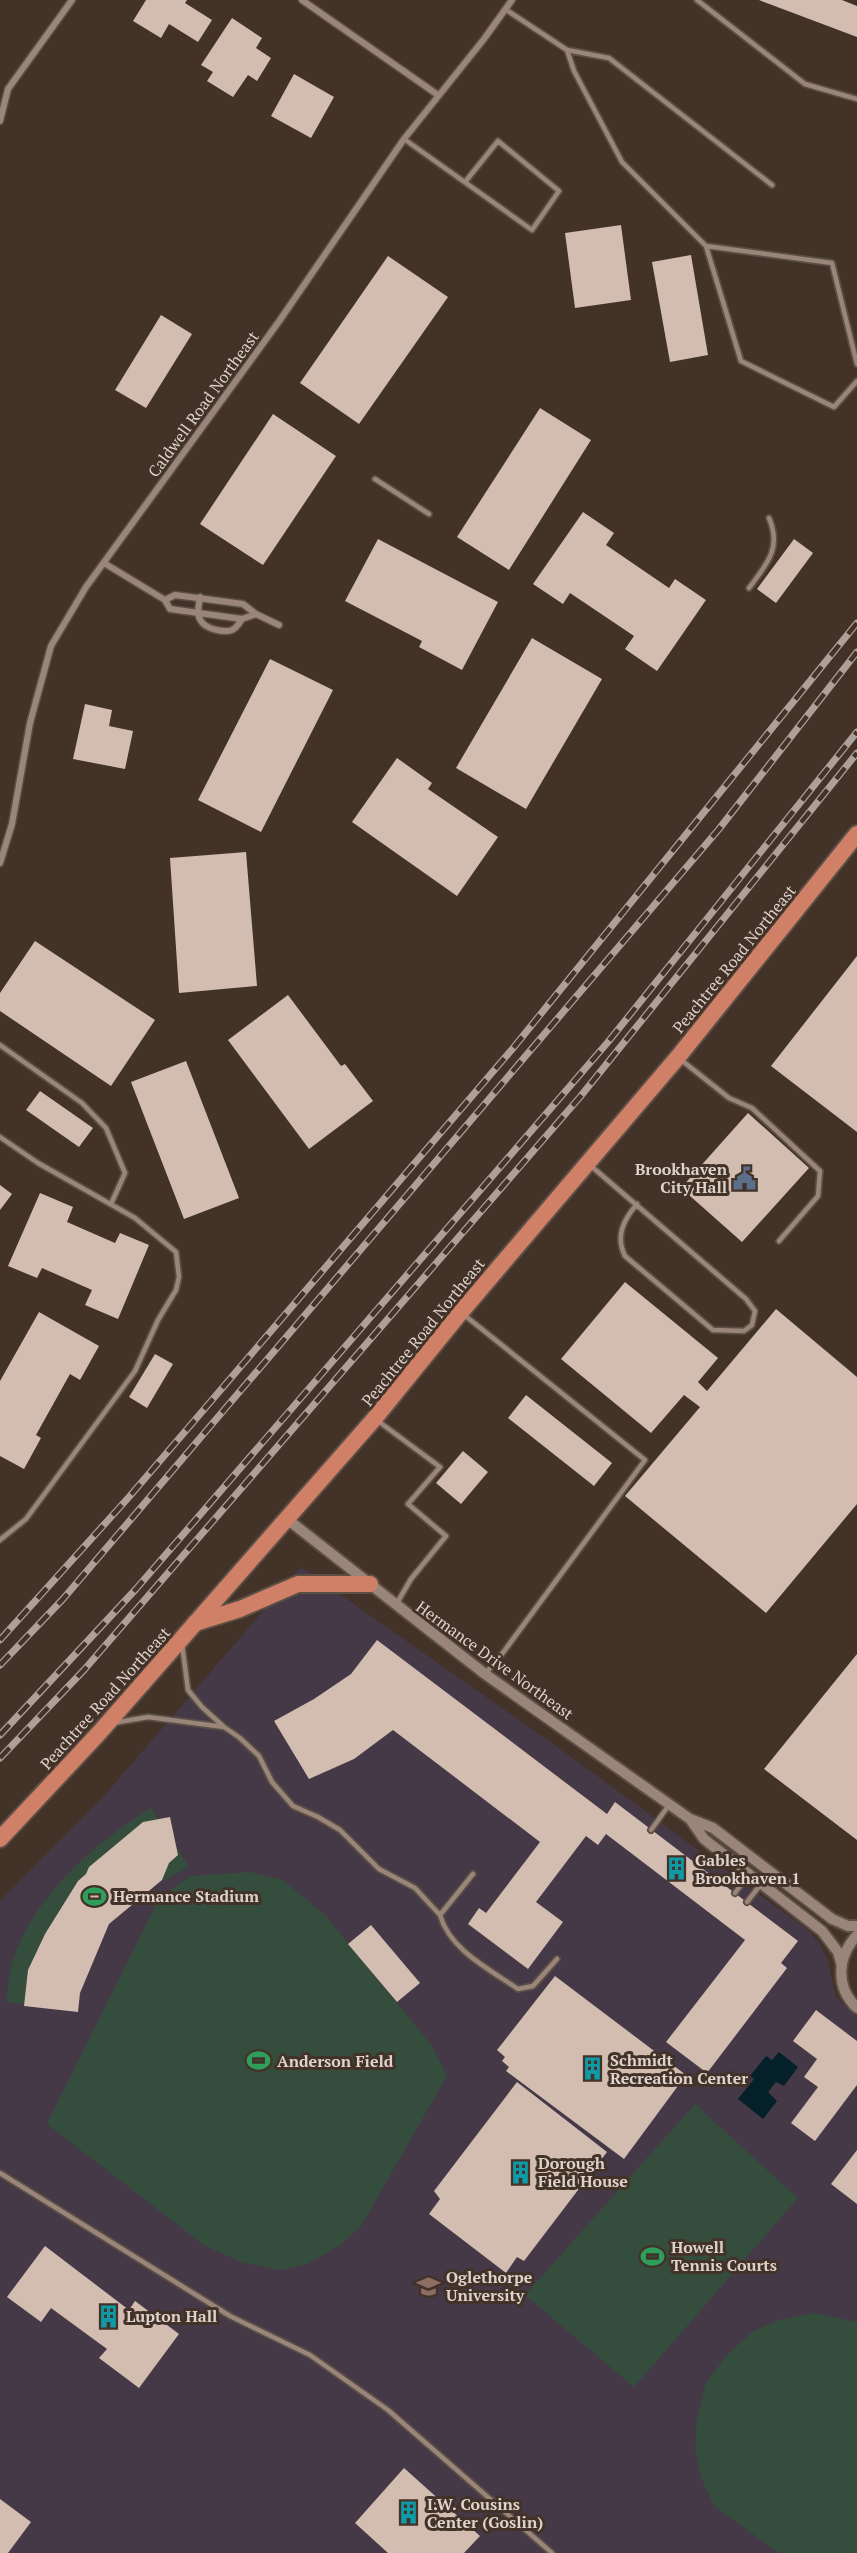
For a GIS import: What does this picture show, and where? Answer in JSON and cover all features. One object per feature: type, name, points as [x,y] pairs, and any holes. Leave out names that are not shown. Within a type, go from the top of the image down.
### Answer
[{"type":"highway","name":"Peachtree Road Northeast","points":[[0,1839],[182,1639],[375,1418],[461,1312],[678,1057],[857,834]]},
{"type":"highway","points":[[195,1623],[240,1609],[298,1584],[370,1584]]},
{"type":"street","points":[[0,121],[8,90],[72,0]]},
{"type":"street","points":[[302,0],[438,95]]},
{"type":"street","name":"Caldwell Road Northeast","points":[[0,863],[12,824],[30,723],[51,646],[86,587],[280,320],[404,140],[512,0]]},
{"type":"street","points":[[104,563],[165,600],[170,609],[242,619],[256,614]]},
{"type":"street","points":[[165,600],[175,595],[243,604],[256,614],[279,625]]},
{"type":"street","points":[[200,597],[198,612],[200,621],[212,628],[230,631],[242,619]]},
{"type":"street","name":"Hermance Drive Northeast","points":[[287,1519],[485,1674],[690,1819],[713,1828],[832,1919],[848,1926],[857,1926]]},
{"type":"street","name":"Hermance Drive Northeast","points":[[690,1819],[704,1839],[822,1931],[837,1952],[846,1994],[857,2008]]},
{"type":"street","points":[[841,1963],[846,1949],[857,1935]]},
{"type":"lane","points":[[697,0],[805,84],[857,99]]},
{"type":"lane","points":[[505,9],[567,50],[609,58],[772,185]]},
{"type":"lane","points":[[567,50],[574,71],[622,162],[706,246],[741,361],[834,407],[857,381]]},
{"type":"lane","points":[[404,140],[532,230],[559,191],[498,141],[465,182]]},
{"type":"lane","points":[[706,246],[832,263],[857,364]]},
{"type":"lane","points":[[375,479],[429,514]]},
{"type":"lane","points":[[749,588],[773,551],[776,534],[769,518]]},
{"type":"lane","points":[[0,1045],[82,1104],[106,1128],[126,1173],[111,1204]]},
{"type":"lane","points":[[678,1057],[729,1098],[752,1108],[820,1171],[818,1196],[779,1240]]},
{"type":"lane","points":[[0,1137],[38,1163],[135,1218],[176,1252],[179,1277],[176,1290],[158,1320],[135,1371],[26,1519],[2,1538],[0,1530]]},
{"type":"lane","points":[[587,1162],[637,1204],[746,1299],[755,1311],[752,1325],[744,1331],[713,1330],[625,1256],[621,1239],[622,1226],[637,1204]]},
{"type":"lane","points":[[461,1312],[645,1460],[485,1674]]},
{"type":"lane","points":[[375,1418],[440,1467],[408,1504],[446,1536],[411,1579],[395,1605]]},
{"type":"lane","points":[[182,1639],[188,1690],[202,1707],[260,1756],[272,1782],[293,1806],[340,1830],[379,1869],[415,1888],[440,1915],[444,1931],[465,1952],[518,1989],[533,1986],[557,1959]]},
{"type":"lane","points":[[106,1724],[148,1717],[224,1727]]},
{"type":"lane","points":[[651,1830],[669,1804]]},
{"type":"lane","points":[[440,1915],[473,1874]]},
{"type":"lane","points":[[735,1893],[749,1874]]},
{"type":"lane","points":[[747,1902],[761,1884]]},
{"type":"lane","points":[[0,2173],[230,2316],[309,2355],[388,2410],[552,2553]]},
{"type":"shaded area","name":"Oglethorpe University","points":[[301,1567],[556,1746],[808,1930],[820,1944],[828,1961],[836,1997],[857,2018],[857,2553],[0,2553],[0,1901],[103,1797]]},
{"type":"green space","name":"Hermance Stadium","points":[[151,1808],[189,1867],[158,1883],[122,1909],[99,1933],[74,2009],[6,2002],[10,1971],[18,1946],[47,1899],[86,1857],[129,1822]]},
{"type":"green space","name":"Anderson Field","points":[[250,1872],[283,1880],[324,1914],[433,2047],[447,2076],[361,2226],[339,2246],[307,2264],[281,2270],[244,2263],[205,2246],[47,2124],[159,1898],[190,1876]]},
{"type":"green space","name":"Howell Tennis Courts","points":[[695,2104],[798,2198],[634,2387],[525,2295]]},
{"type":"green space","points":[[815,2313],[857,2322],[857,2553],[779,2553],[714,2506],[702,2480],[695,2451],[697,2418],[706,2383],[726,2356],[752,2332],[778,2320]]},
{"type":"water","points":[[779,2052],[798,2067],[784,2086],[776,2082],[768,2092],[777,2101],[763,2119],[738,2099],[754,2079],[750,2076],[766,2056],[772,2060]]},
{"type":"building","points":[[146,0],[187,0],[185,3],[212,20],[198,42],[169,24],[161,38],[133,21]]},
{"type":"building","points":[[759,0],[842,0],[857,6],[857,37]]},
{"type":"building","points":[[232,18],[262,38],[256,48],[271,58],[257,81],[248,75],[233,97],[207,81],[213,72],[201,65]]},
{"type":"building","points":[[294,74],[334,97],[311,138],[271,116]]},
{"type":"building","points":[[621,225],[631,300],[575,308],[565,233]]},
{"type":"building","points":[[691,255],[708,355],[670,362],[652,262]]},
{"type":"building","points":[[388,256],[448,297],[359,424],[300,383]]},
{"type":"building","points":[[161,315],[192,334],[146,408],[115,390]]},
{"type":"building","points":[[540,408],[591,440],[509,570],[457,537]]},
{"type":"building","points":[[273,414],[336,456],[263,565],[200,524]]},
{"type":"building","points":[[583,512],[614,533],[606,545],[669,588],[675,579],[706,600],[657,671],[625,649],[634,636],[570,593],[563,604],[533,584]]},
{"type":"building","points":[[378,539],[498,602],[462,670],[419,647],[422,641],[345,601]]},
{"type":"building","points":[[794,539],[813,553],[776,603],[757,589]]},
{"type":"building","points":[[532,638],[602,679],[526,809],[456,768]]},
{"type":"building","points":[[270,659],[333,690],[261,832],[198,800]]},
{"type":"building","points":[[85,704],[112,710],[109,726],[133,731],[125,769],[73,759]]},
{"type":"building","points":[[397,758],[432,783],[428,789],[498,837],[457,896],[352,822]]},
{"type":"building","points":[[246,852],[257,986],[179,993],[170,858]]},
{"type":"building","points":[[35,941],[155,1020],[111,1086],[0,1011],[0,993]]},
{"type":"building","points":[[857,956],[857,1132],[771,1066]]},
{"type":"building","points":[[288,995],[341,1066],[345,1064],[373,1101],[309,1149],[228,1040]]},
{"type":"building","points":[[186,1061],[239,1198],[184,1219],[131,1082]]},
{"type":"building","points":[[40,1091],[93,1128],[79,1147],[26,1110]]},
{"type":"building","name":"Brookhaven City Hall","points":[[748,1113],[809,1168],[742,1242],[681,1188]]},
{"type":"building","points":[[0,1185],[12,1194],[0,1210]]},
{"type":"building","points":[[40,1193],[73,1207],[67,1222],[115,1243],[120,1233],[149,1245],[118,1319],[85,1305],[92,1290],[42,1268],[37,1278],[8,1266]]},
{"type":"building","points":[[625,1282],[718,1358],[698,1382],[707,1391],[776,1309],[857,1377],[857,1504],[766,1613],[625,1496],[700,1407],[684,1395],[651,1433],[561,1359]]},
{"type":"building","points":[[39,1312],[99,1346],[80,1380],[70,1374],[36,1435],[41,1438],[24,1469],[0,1456],[0,1381]]},
{"type":"building","points":[[155,1354],[173,1364],[147,1408],[129,1397]]},
{"type":"building","points":[[526,1395],[612,1463],[594,1486],[508,1418]]},
{"type":"building","points":[[463,1451],[488,1472],[461,1504],[436,1483]]},
{"type":"building","name":"Gables Brookhaven 1","points":[[377,1640],[607,1814],[615,1802],[798,1941],[781,1963],[787,1968],[707,2073],[666,2042],[745,1940],[606,1834],[598,1845],[586,1836],[536,1902],[563,1922],[528,1969],[468,1924],[479,1908],[486,1913],[540,1842],[393,1730],[354,1759],[309,1779],[274,1721],[314,1699],[351,1674]]},
{"type":"building","points":[[857,1654],[857,1840],[764,1769]]},
{"type":"building","name":"Hermance Stadium","points":[[170,1817],[178,1855],[169,1863],[162,1880],[109,1924],[80,1993],[78,2012],[24,2006],[28,1970],[45,1934],[78,1881],[86,1874],[89,1867],[143,1822]]},
{"type":"building","points":[[371,1925],[420,1983],[397,2002],[348,1944]]},
{"type":"building","name":"Schmidt Recreation Center","points":[[555,1976],[686,2075],[624,2159],[506,2071],[509,2067],[502,2061],[505,2057],[497,2050]]},
{"type":"building","points":[[816,2010],[857,2041],[857,2085],[815,2141],[791,2123],[818,2087],[804,2077],[817,2059],[793,2041]]},
{"type":"building","name":"Dorough Field House","points":[[517,2082],[607,2152],[524,2261],[517,2257],[506,2273],[429,2214],[440,2199],[434,2191]]},
{"type":"building","points":[[857,2150],[857,2204],[831,2184]]},
{"type":"building","name":"Lupton Hall","points":[[45,2246],[129,2310],[135,2301],[179,2334],[139,2388],[99,2358],[107,2349],[51,2308],[41,2322],[7,2297]]},
{"type":"building","name":"I.W. Cousins Center (Goslin)","points":[[404,2468],[480,2536],[464,2553],[388,2553],[355,2523]]},
{"type":"building","points":[[0,2499],[31,2522],[8,2553],[0,2553]]},
{"type":"railway","points":[[0,1640],[129,1497],[514,1047],[857,623]]},
{"type":"railway","points":[[0,1665],[63,1599],[719,829],[857,652]]},
{"type":"railway","points":[[0,1735],[136,1589],[608,1042],[857,732]]},
{"type":"railway","points":[[0,1758],[84,1670],[580,1097],[857,753]]},
{"type":"place","name":"Brookhaven City Hall","points":[[745,1178]]},
{"type":"place","name":"Gables Brookhaven 1","points":[[677,1869]]},
{"type":"place","name":"Hermance Stadium","points":[[95,1896]]},
{"type":"place","name":"Anderson Field","points":[[259,2061]]},
{"type":"place","name":"Schmidt Recreation Center","points":[[592,2069]]},
{"type":"place","name":"Dorough Field House","points":[[520,2172]]},
{"type":"place","name":"Howell Tennis Courts","points":[[653,2256]]},
{"type":"place","name":"Oglethorpe University","points":[[428,2286]]},
{"type":"place","name":"Lupton Hall","points":[[108,2316]]},
{"type":"place","name":"I.W. Cousins Center (Goslin)","points":[[409,2513]]}]
